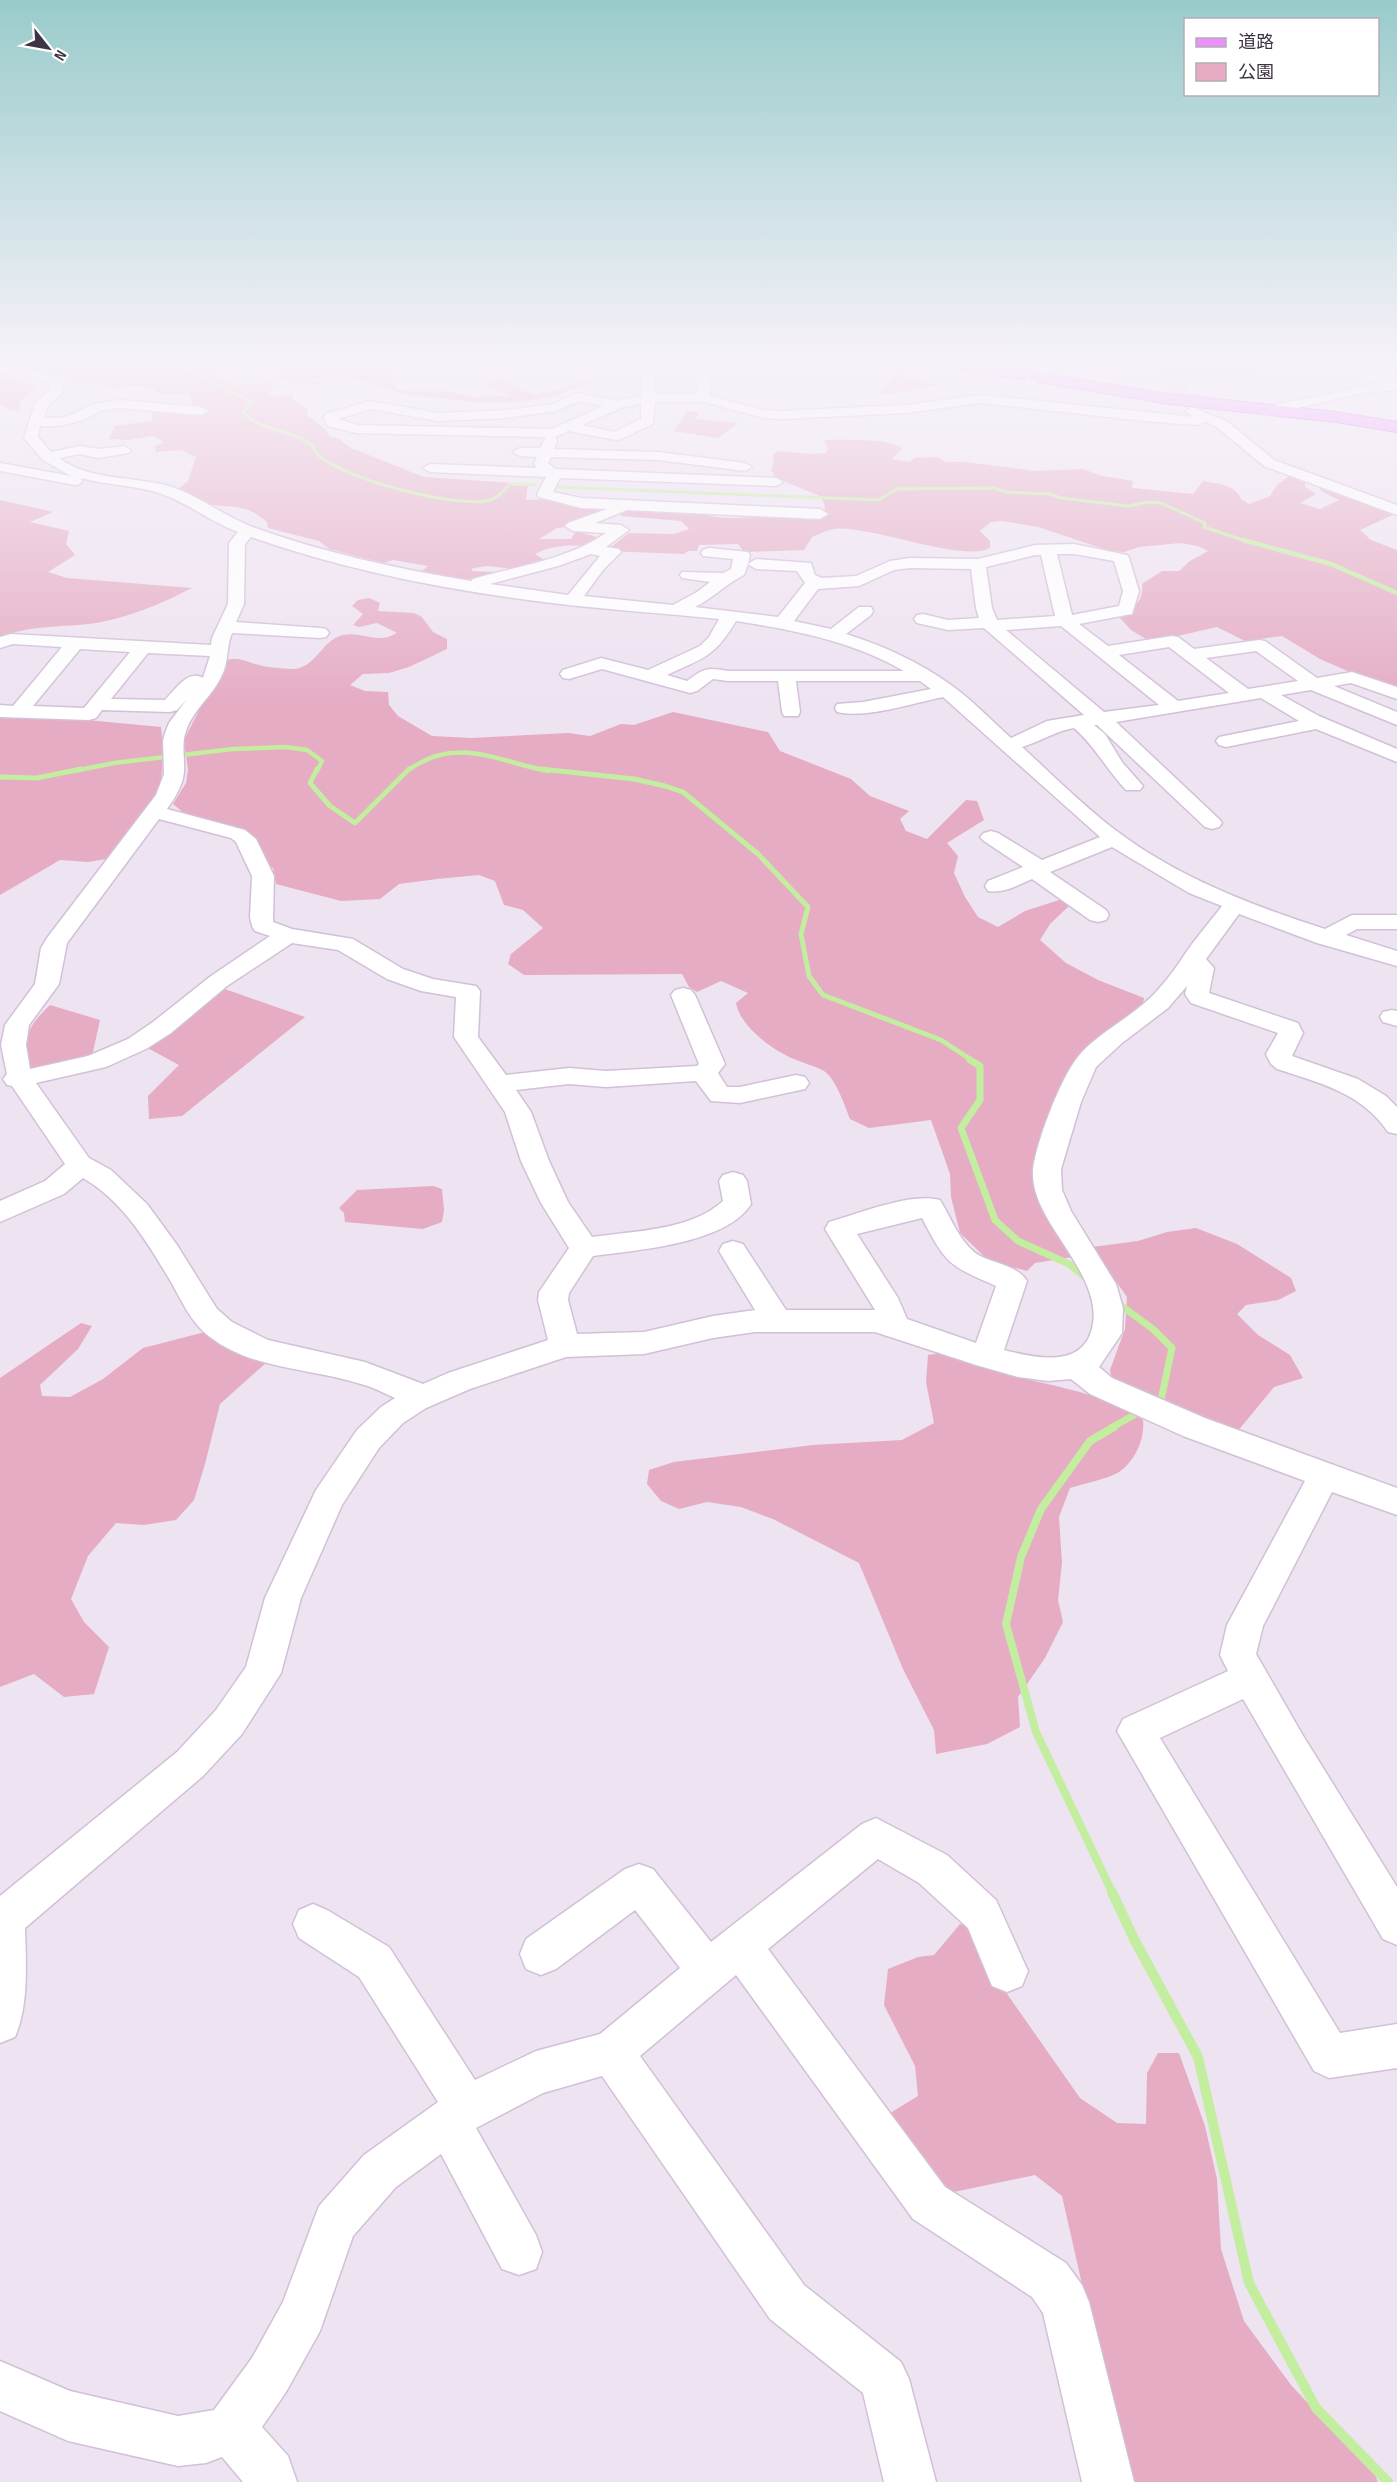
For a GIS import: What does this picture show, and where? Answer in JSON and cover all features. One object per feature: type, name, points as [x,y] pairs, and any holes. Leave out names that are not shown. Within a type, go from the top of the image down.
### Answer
[{"type":"street","points":[[47,476],[121,488],[149,481]]},
{"type":"street","points":[[100,476],[149,481],[222,520],[248,531],[379,568],[471,585],[573,600],[783,623],[834,635],[891,655],[927,676],[947,691],[1114,839],[1170,873],[1234,904],[1325,938],[1397,959]]},
{"type":"street","points":[[554,476],[544,494],[581,503],[820,514]]},
{"type":"street","points":[[637,476],[776,482]]},
{"type":"street","points":[[1304,476],[1397,510]]},
{"type":"street","points":[[128,498],[149,481]]},
{"type":"street","points":[[471,585],[531,569],[604,543],[621,530],[573,526],[627,505]]},
{"type":"street","points":[[97,704],[170,706],[194,681],[215,650],[236,604],[237,543],[248,531]]},
{"type":"street","points":[[783,623],[813,584],[859,581],[890,566],[910,563],[978,564],[1035,550],[1074,549],[1121,558],[1131,591],[1126,610],[1065,621],[948,625],[923,619]]},
{"type":"street","points":[[573,600],[597,567],[613,552],[589,550]]},
{"type":"street","points":[[1048,550],[1065,621],[1175,708]]},
{"type":"street","points":[[674,611],[738,572],[742,555],[709,553]]},
{"type":"street","points":[[756,564],[805,566],[805,574],[809,580],[820,583]]},
{"type":"street","points":[[978,564],[984,609],[990,625],[1099,717],[1212,823]]},
{"type":"street","points":[[688,575],[725,578]]},
{"type":"street","points":[[834,635],[865,611]]},
{"type":"street","points":[[652,675],[706,650],[716,640],[730,616]]},
{"type":"street","points":[[227,627],[320,633]]},
{"type":"street","points":[[0,643],[11,639],[142,649],[215,650]]},
{"type":"street","points":[[1104,652],[1172,641],[1244,695]]},
{"type":"street","points":[[9,711],[75,643]]},
{"type":"street","points":[[1191,655],[1259,645],[1314,684],[1397,719]]},
{"type":"street","points":[[9,711],[89,714],[142,649]]},
{"type":"street","points":[[215,650],[218,663],[212,678],[179,723],[173,741],[174,774],[166,796],[65,928],[53,947],[47,984],[9,1022],[16,1079],[36,1112],[72,1152],[79,1164],[95,1171],[133,1203],[206,1317],[220,1331],[282,1356],[358,1371],[422,1396]]},
{"type":"street","points":[[569,674],[601,663],[690,687],[709,673],[728,676],[927,676]]},
{"type":"street","points":[[786,676],[791,712]]},
{"type":"street","points":[[1006,745],[1028,739],[1053,725],[1175,708],[1352,677],[1397,693]]},
{"type":"street","points":[[844,708],[863,708],[947,691]]},
{"type":"street","points":[[1264,692],[1284,706],[1317,723],[1397,756]]},
{"type":"street","points":[[1076,721],[1098,738],[1114,765],[1132,786]]},
{"type":"street","points":[[1226,741],[1317,723]]},
{"type":"street","points":[[155,812],[238,834],[245,839],[263,876],[261,917],[263,926],[288,935],[345,944],[395,974],[429,986],[468,991],[466,1037],[518,1112],[535,1161],[555,1203],[584,1248]]},
{"type":"street","points":[[991,837],[1039,868],[1040,874],[1098,915]]},
{"type":"street","points":[[996,886],[1114,839]]},
{"type":"street","points":[[1089,1376],[1090,1358],[1106,1335],[1110,1320],[1096,1272],[1055,1205],[1046,1185],[1052,1153],[1077,1080],[1085,1065],[1107,1043],[1144,1016],[1165,997],[1234,904]]},
{"type":"street","points":[[1325,938],[1352,922],[1397,922]]},
{"type":"street","points":[[16,1079],[84,1066],[121,1053],[164,1028],[218,982],[288,935]]},
{"type":"street","points":[[1193,959],[1202,968],[1197,994],[1200,998],[1288,1028],[1291,1033],[1279,1054],[1280,1059],[1286,1064],[1340,1082],[1368,1095],[1386,1108],[1397,1126]]},
{"type":"street","points":[[499,1084],[569,1076],[606,1080],[705,1073],[712,1065],[683,995]]},
{"type":"street","points":[[705,1073],[712,1087],[720,1095],[740,1095],[796,1083]]},
{"type":"street","points":[[0,1213],[63,1183],[74,1174],[79,1164]]},
{"type":"street","points":[[565,1346],[554,1292],[584,1248],[663,1236],[722,1218],[737,1204],[733,1181]]},
{"type":"street","points":[[894,1325],[888,1305],[839,1229],[904,1210],[930,1207],[952,1248],[966,1261],[1012,1281],[986,1357]]},
{"type":"street","points":[[732,1251],[777,1321]]},
{"type":"street","points":[[0,2022],[5,1966],[2,1918],[190,1764],[229,1722],[263,1672],[283,1598],[328,1499],[368,1439],[392,1415],[422,1396],[459,1381],[565,1346],[645,1343],[712,1327],[777,1321],[856,1320],[894,1325],[986,1357],[1027,1368],[1089,1376],[1194,1427],[1397,1502]]},
{"type":"street","points":[[1324,1476],[1245,1625],[1238,1655],[1289,1746],[1397,1925]]},
{"type":"street","points":[[1251,1678],[1136,1731],[1329,2056],[1397,2046]]},
{"type":"street","points":[[0,2386],[68,2416],[178,2441],[206,2438],[231,2429],[269,2375],[303,2314],[336,2222],[380,2171],[458,2115],[536,2073],[611,2052],[724,1958],[876,1838],[933,1869],[982,1914],[1007,1971]]},
{"type":"street","points":[[541,1954],[639,1883],[724,1958],[930,2203],[1049,2280],[1065,2302],[1108,2482]]},
{"type":"street","points":[[313,1924],[374,1962],[458,2115],[519,2252]]},
{"type":"street","points":[[611,2052],[787,2302],[884,2379],[910,2482]]},
{"type":"street","points":[[231,2429],[270,2474],[271,2482]]},
{"type":"green space","points":[[190,476],[421,476],[528,484],[526,500],[553,499],[577,507],[614,506],[571,526],[557,528],[539,539],[571,539],[576,531],[597,537],[592,546],[549,548],[535,554],[548,562],[525,570],[488,566],[473,568],[471,571],[495,572],[469,579],[422,571],[428,566],[393,560],[384,563],[329,549],[319,541],[268,528],[267,522],[248,510],[209,504],[178,489],[188,481]]},
{"type":"green space","points":[[775,476],[1102,476],[1133,481],[1132,488],[1193,494],[1203,481],[1235,490],[1241,499],[1249,504],[1270,496],[1277,485],[1290,476],[1297,476],[1305,479],[1305,487],[1316,494],[1300,503],[1320,509],[1339,500],[1321,491],[1317,484],[1397,513],[1360,530],[1371,540],[1397,550],[1397,688],[1352,673],[1320,659],[1282,636],[1245,641],[1217,627],[1151,642],[1131,630],[1120,618],[1137,604],[1142,594],[1142,584],[1162,571],[1179,571],[1190,561],[1208,551],[1198,546],[1180,543],[1139,547],[1124,552],[1110,551],[1038,527],[1003,521],[991,522],[980,531],[990,541],[990,547],[979,551],[941,548],[869,532],[834,529],[812,537],[804,550],[744,552],[738,544],[699,545],[697,551],[688,551],[684,554],[606,551],[629,533],[674,534],[689,529],[681,521],[621,516],[622,512],[644,509],[696,510],[716,517],[728,518],[789,515],[822,519],[825,508],[822,497]]},
{"type":"green space","points":[[0,500],[53,512],[30,522],[69,531],[66,544],[75,555],[48,572],[67,578],[192,588],[133,614],[84,625],[23,630],[0,638]]},
{"type":"green space","points":[[369,598],[380,603],[378,611],[414,613],[422,617],[433,632],[447,639],[447,649],[409,667],[389,673],[363,674],[350,685],[365,691],[388,692],[389,705],[398,716],[432,736],[471,738],[568,733],[590,736],[621,724],[634,725],[673,712],[768,732],[780,751],[851,779],[870,796],[909,811],[900,819],[906,831],[927,839],[966,800],[977,801],[984,820],[947,843],[958,856],[954,873],[965,897],[978,917],[998,927],[1025,911],[1062,899],[1069,906],[1050,924],[1040,940],[1066,963],[1098,980],[1144,998],[1142,1009],[1097,1039],[1036,1166],[1073,1257],[1035,1263],[1027,1271],[989,1261],[960,1233],[951,1197],[950,1174],[931,1120],[869,1128],[850,1119],[840,1093],[824,1071],[776,1050],[750,1028],[736,1003],[748,993],[721,981],[697,992],[689,987],[682,974],[524,975],[508,964],[511,954],[543,928],[523,910],[504,905],[495,881],[479,875],[437,879],[399,884],[380,899],[341,901],[276,884],[273,868],[265,863],[245,832],[190,818],[173,804],[186,783],[188,770],[184,740],[224,661],[238,659],[267,667],[300,668],[313,660],[329,642],[343,635],[383,638],[397,633],[377,623],[359,627],[353,625],[363,614],[352,606],[358,600]]},
{"type":"green space","points":[[0,715],[55,717],[161,727],[163,749],[161,787],[106,859],[88,862],[60,860],[0,895]]},
{"type":"green space","points":[[222,988],[305,1017],[182,1116],[149,1119],[148,1096],[179,1065],[144,1046]]},
{"type":"green space","points":[[50,1005],[100,1020],[91,1061],[29,1073],[27,1043],[30,1029]]},
{"type":"green space","points":[[433,1186],[442,1189],[444,1210],[442,1222],[423,1229],[345,1222],[344,1213],[339,1208],[357,1190]]},
{"type":"green space","points":[[1196,1228],[1237,1244],[1291,1278],[1296,1291],[1278,1300],[1246,1305],[1237,1314],[1258,1335],[1290,1355],[1303,1378],[1274,1387],[1237,1432],[1112,1379],[1110,1370],[1125,1329],[1127,1297],[1092,1247],[1138,1241],[1167,1232]]},
{"type":"green space","points":[[81,1323],[92,1326],[78,1349],[40,1385],[42,1396],[70,1397],[103,1379],[143,1348],[209,1331],[267,1362],[220,1404],[194,1500],[176,1520],[144,1525],[116,1523],[88,1556],[71,1599],[84,1622],[109,1647],[94,1694],[64,1697],[34,1674],[0,1687],[0,1378]]},
{"type":"green space","points":[[941,1353],[1117,1405],[1143,1420],[1143,1427],[1138,1449],[1125,1467],[1108,1477],[1070,1488],[1059,1517],[1062,1563],[1058,1600],[1063,1622],[1045,1658],[1018,1697],[1020,1727],[987,1744],[936,1754],[934,1730],[903,1669],[859,1563],[773,1519],[741,1507],[707,1502],[679,1509],[661,1501],[647,1484],[649,1470],[674,1462],[813,1445],[902,1440],[934,1423],[926,1382],[928,1355]]},
{"type":"green space","points":[[960,1924],[976,1929],[1005,1991],[1080,2098],[1117,2123],[1146,2124],[1147,2073],[1158,2053],[1179,2053],[1205,2126],[1217,2179],[1221,2249],[1244,2321],[1291,2385],[1375,2475],[1378,2482],[1127,2482],[1062,2196],[1035,2175],[954,2192],[937,2188],[887,2115],[918,2096],[915,2066],[884,2005],[888,1969],[918,1957],[934,1955]]},
{"type":"waterway","points":[[356,476],[405,491],[457,501],[478,502],[493,499],[510,484],[535,485]]},
{"type":"waterway","points":[[557,487],[878,500],[897,489],[994,488],[1007,492],[1049,494],[1061,498],[1128,506],[1149,502],[1161,503],[1205,523],[1204,527],[1243,540]]},
{"type":"waterway","points":[[1243,540],[1331,564],[1397,593]]},
{"type":"waterway","points":[[1243,540],[1249,542]]},
{"type":"waterway","points":[[74,771],[114,763],[233,749],[286,747],[307,750],[322,761],[317,771]]},
{"type":"waterway","points":[[407,771],[425,760],[442,754],[459,753],[493,757],[548,771]]},
{"type":"waterway","points":[[0,777],[37,778],[81,769]]},
{"type":"waterway","points":[[317,769],[310,783],[330,806],[355,823],[407,771]]},
{"type":"waterway","points":[[541,769],[634,779],[683,792],[758,854],[808,907],[801,934],[809,976],[823,995],[941,1040],[973,1061]]},
{"type":"waterway","points":[[970,1060],[980,1066],[980,1100],[961,1128],[995,1220],[1018,1241],[1069,1264],[1086,1278]]},
{"type":"waterway","points":[[1116,1302],[1153,1329],[1172,1348],[1161,1400],[1155,1403]]},
{"type":"waterway","points":[[1111,1428],[1143,1410]]},
{"type":"waterway","points":[[1113,1894],[1036,1732],[1006,1624],[1021,1557],[1041,1509],[1090,1441],[1114,1427]]},
{"type":"waterway","points":[[1112,1892],[1134,1939],[1198,2057],[1249,2283],[1316,2408],[1388,2482]]}]
